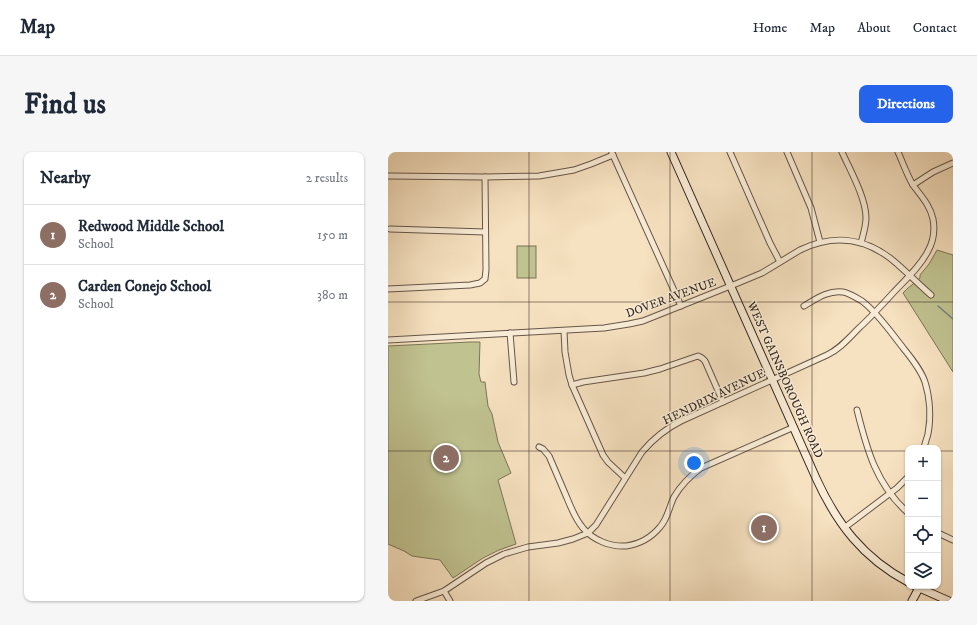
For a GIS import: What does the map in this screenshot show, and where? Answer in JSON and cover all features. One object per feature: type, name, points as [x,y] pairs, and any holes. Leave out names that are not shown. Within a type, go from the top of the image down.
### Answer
[{"type":"street","name":"WEST GAINSBOROUGH ROAD","points":[[672,152],[831,508],[844,528],[872,558],[889,571],[905,580]]},
{"type":"street","points":[[730,152],[770,243],[780,262]]},
{"type":"street","points":[[786,152],[811,208],[820,242]]},
{"type":"street","points":[[842,152],[860,192],[864,206],[866,219],[861,243]]},
{"type":"street","name":"HENDRIX AVENUE","points":[[588,533],[596,525],[649,443],[671,426],[681,421],[834,351],[847,341],[924,259],[932,242],[934,232],[933,219],[924,198],[913,185],[898,152]]},
{"type":"street","points":[[388,176],[526,177],[574,170],[613,154],[681,306]]},
{"type":"street","points":[[913,185],[932,172],[953,163]]},
{"type":"street","points":[[388,289],[470,285],[476,284],[485,279],[486,177]]},
{"type":"street","points":[[390,229],[485,232]]},
{"type":"street","name":"DOVER AVENUE","points":[[388,340],[564,331],[604,328],[629,324],[660,314],[762,274],[800,250],[820,242],[834,240],[847,240],[872,246],[890,258],[931,295]]},
{"type":"street","points":[[804,306],[816,298],[826,294],[845,292],[863,302],[889,329],[914,362],[926,383],[929,422],[928,435],[925,445]]},
{"type":"street","points":[[564,331],[566,366],[572,385],[604,455],[608,462],[625,478]]},
{"type":"street","points":[[510,333],[514,382]]},
{"type":"street","points":[[572,385],[583,382],[644,374],[698,356],[705,361],[723,402]]},
{"type":"street","points":[[857,410],[870,458],[890,493],[905,510]]},
{"type":"street","points":[[539,446],[549,456],[572,510],[582,527],[600,541],[617,546],[634,544],[653,535],[665,521],[674,497],[685,482],[701,468],[794,427]]},
{"type":"street","points":[[844,528],[897,488],[905,480]]},
{"type":"street","points":[[416,601],[444,591],[486,563],[504,554],[528,547],[566,541],[588,533]]},
{"type":"street","points":[[941,534],[953,540]]},
{"type":"street","points":[[912,601],[916,589]]},
{"type":"street","points":[[922,589],[949,601]]},
{"type":"street","points":[[444,591],[450,601]]},
{"type":"green space","points":[[517,246],[536,246],[536,278],[517,278]]},
{"type":"green space","points":[[937,250],[953,255],[953,372],[903,293],[920,278],[920,275],[929,264]]},
{"type":"green space","points":[[480,342],[479,374],[481,382],[485,382],[488,406],[492,414],[498,442],[511,473],[498,480],[516,544],[483,558],[453,578],[440,560],[412,556],[388,544],[388,346]]},
{"type":"waterway","points":[[938,306],[953,319]]},
{"type":"place","name":"Carden Conejo School","points":[[446,458]]},
{"type":"place","name":"Redwood Middle School","points":[[764,528]]}]
